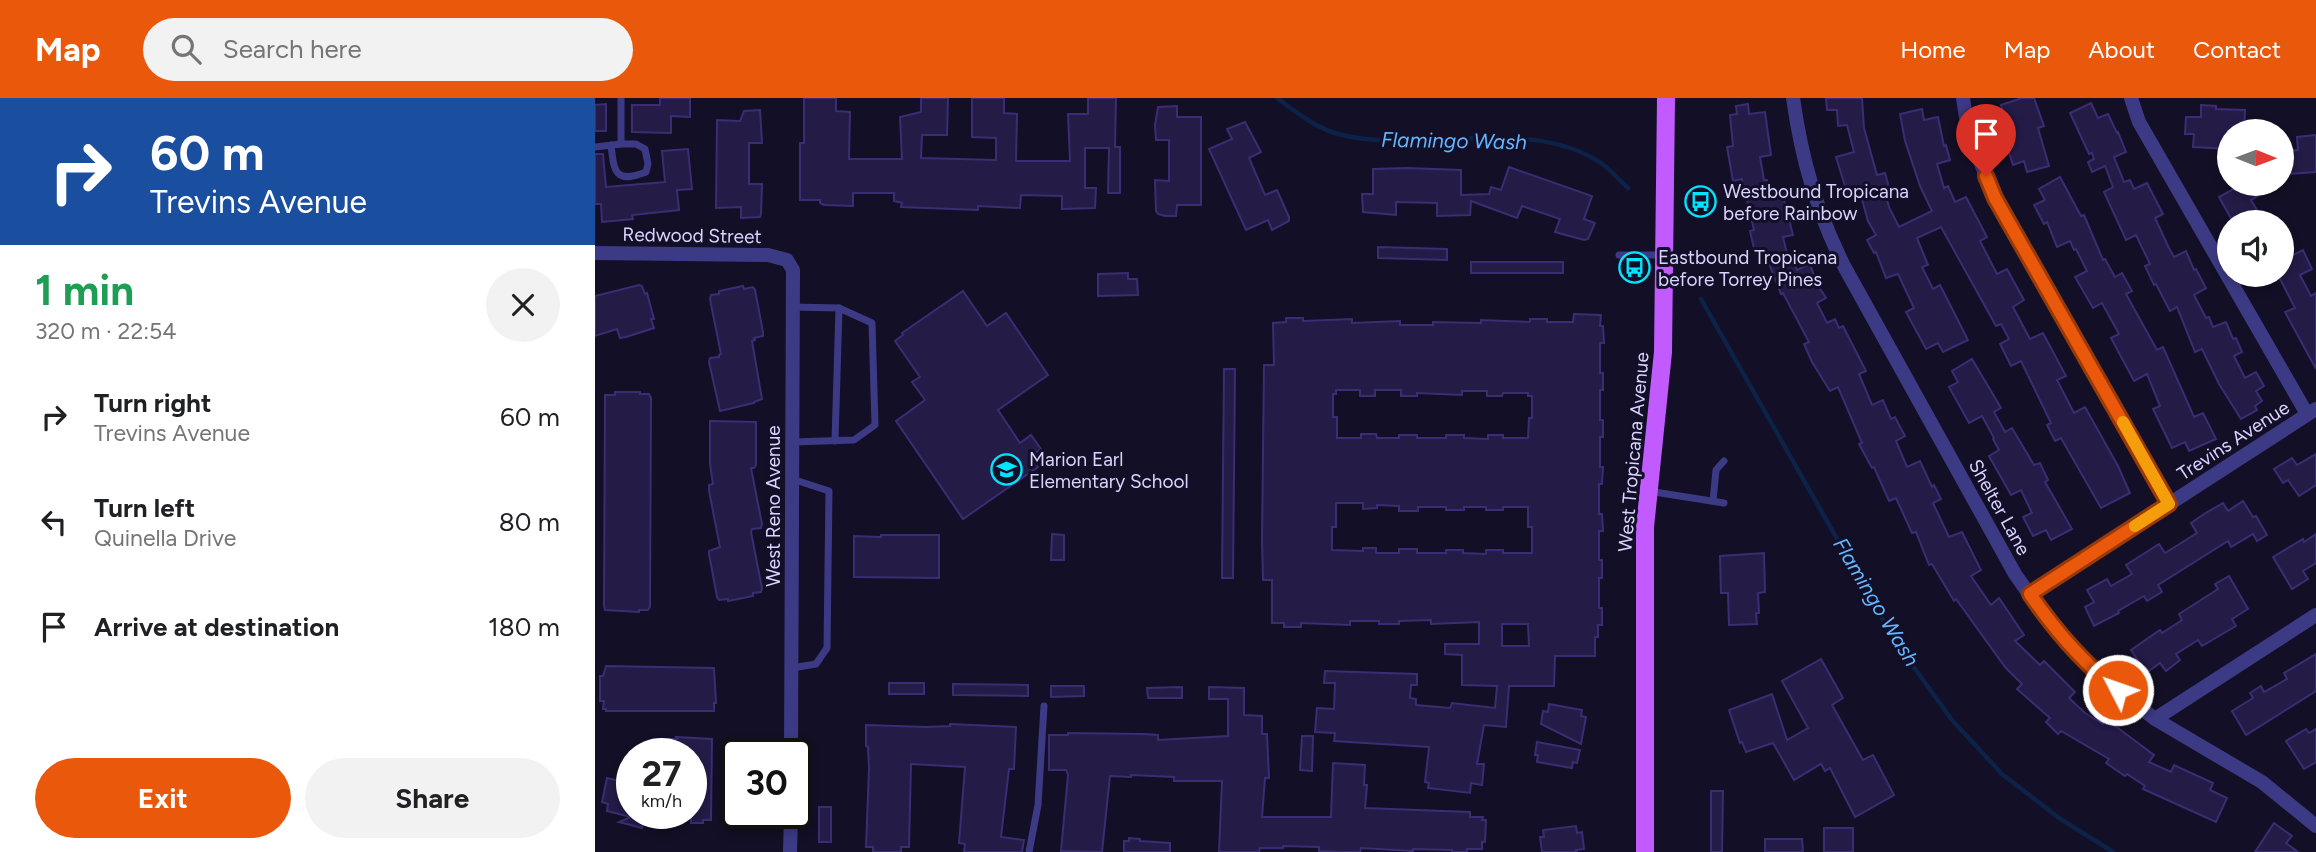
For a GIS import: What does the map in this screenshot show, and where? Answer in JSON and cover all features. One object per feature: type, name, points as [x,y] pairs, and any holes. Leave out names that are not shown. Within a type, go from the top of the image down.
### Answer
[{"type":"main road","name":"West Tropicana Avenue","points":[[1645,852],[1645,540],[1647,491],[1663,352],[1666,98]]},
{"type":"street","name":"Shelter Lane","points":[[1793,98],[1809,183],[1824,225],[1844,266],[2015,573],[2045,617],[2100,676],[2155,719],[2262,782],[2313,818]]},
{"type":"street","points":[[1963,98],[1968,131],[1995,198],[2169,504]]},
{"type":"street","points":[[2131,98],[2139,122],[2312,412]]},
{"type":"street","name":"Redwood Street","points":[[595,253],[768,255],[787,260]]},
{"type":"street","name":"West Reno Avenue","points":[[787,260],[793,270],[791,738]]},
{"type":"street","name":"Trevins Avenue","points":[[2030,594],[2312,412]]},
{"type":"street","points":[[2155,719],[2316,615]]},
{"type":"street","points":[[790,852],[791,829]]},
{"type":"lane","points":[[621,98],[621,144]]},
{"type":"lane","points":[[595,147],[611,145],[621,144],[636,144],[645,149],[649,164],[646,172],[626,177],[617,174],[614,170],[611,145]]},
{"type":"lane","points":[[1619,255],[1665,255]]},
{"type":"lane","points":[[793,307],[839,308],[872,323],[876,425],[854,440],[793,442]]},
{"type":"lane","points":[[835,441],[839,308]]},
{"type":"lane","points":[[1713,501],[1716,470],[1724,461]]},
{"type":"lane","points":[[791,668],[816,664],[827,648],[829,504],[829,491],[792,478]]},
{"type":"lane","points":[[1647,491],[1724,503]]},
{"type":"lane","points":[[1029,852],[1038,806],[1044,706]]},
{"type":"building","points":[[660,98],[690,98],[690,117],[671,116],[671,133],[632,132],[632,105],[660,105]]},
{"type":"building","points":[[804,98],[836,98],[836,111],[850,112],[849,159],[902,159],[900,117],[921,112],[921,98],[948,98],[947,135],[922,135],[921,158],[996,160],[996,138],[972,137],[972,98],[1004,98],[1004,113],[1017,114],[1016,161],[1070,161],[1068,114],[1088,114],[1088,98],[1116,98],[1115,147],[1120,147],[1120,193],[1108,193],[1109,148],[1085,148],[1085,188],[1096,188],[1095,208],[1062,209],[1062,196],[1021,195],[1020,208],[978,206],[978,210],[901,207],[902,203],[894,201],[894,193],[853,193],[853,206],[824,205],[820,200],[800,200],[800,143],[804,143]]},
{"type":"building","points":[[1826,98],[1862,98],[1864,128],[1877,175],[1885,173],[1890,191],[1885,192],[1899,227],[1932,211],[1920,186],[1905,141],[1900,114],[1922,109],[1924,120],[1938,117],[1950,160],[1937,164],[1944,188],[1948,186],[1955,202],[1966,197],[1987,237],[1980,241],[1997,274],[2007,269],[2024,300],[2013,307],[2030,339],[2043,333],[2066,376],[2057,380],[2074,413],[2085,407],[2130,493],[2101,508],[2061,438],[2055,441],[2047,425],[2051,423],[2021,361],[2011,366],[2000,344],[2009,339],[2001,324],[1996,326],[1941,227],[1917,238],[1928,265],[1922,267],[1933,289],[1940,285],[1968,340],[1943,352],[1938,343],[1926,349],[1906,312],[1914,308],[1898,274],[1886,278],[1876,252],[1874,253],[1867,240],[1876,235],[1868,221],[1861,196],[1849,199],[1836,157],[1854,152],[1847,125],[1838,126],[1837,110],[1827,110]]},
{"type":"building","points":[[2022,98],[2034,98],[2044,126],[2038,128],[2049,166],[2027,172],[2024,161],[2013,165],[1998,125],[2006,122],[2001,105]]},
{"type":"building","points":[[2091,103],[2098,118],[2108,114],[2118,132],[2126,152],[2114,157],[2124,182],[2130,180],[2134,189],[2147,183],[2163,214],[2155,218],[2174,257],[2186,251],[2194,270],[2196,269],[2206,288],[2194,295],[2206,318],[2209,317],[2213,327],[2226,322],[2242,352],[2234,356],[2245,378],[2256,372],[2264,386],[2256,391],[2262,401],[2255,406],[2257,410],[2241,419],[2219,384],[2202,349],[2195,352],[2177,307],[2170,311],[2156,284],[2154,285],[2145,266],[2150,264],[2136,235],[2126,240],[2104,192],[2113,187],[2105,166],[2092,172],[2088,162],[2094,159],[2092,153],[2089,154],[2070,113]]},
{"type":"building","points":[[606,104],[606,131],[595,131],[595,105]]},
{"type":"building","points":[[1748,104],[1749,114],[1765,112],[1771,155],[1760,157],[1764,180],[1767,180],[1771,195],[1782,192],[1793,235],[1783,237],[1789,262],[1793,260],[1797,270],[1810,264],[1817,284],[1826,298],[1817,303],[1827,323],[1835,319],[1839,328],[1843,326],[1866,371],[1859,374],[1872,405],[1883,400],[1891,419],[1895,417],[1905,436],[1896,441],[1907,467],[1920,461],[1941,499],[1933,503],[1949,537],[1962,532],[1981,570],[1971,576],[1991,605],[1999,598],[2024,635],[2015,641],[2040,665],[2044,661],[2075,692],[2069,698],[2085,713],[2103,724],[2105,720],[2154,755],[2149,762],[2171,772],[2174,765],[2213,783],[2210,790],[2227,798],[2216,822],[2143,789],[2145,786],[2106,763],[2109,759],[2061,731],[2058,734],[2046,722],[2050,718],[2017,689],[2022,684],[2005,667],[1956,599],[1954,601],[1932,564],[1929,565],[1916,532],[1912,533],[1896,498],[1889,501],[1874,467],[1872,468],[1859,444],[1862,443],[1838,387],[1830,391],[1812,362],[1804,344],[1809,342],[1783,293],[1781,294],[1764,251],[1755,253],[1750,231],[1754,230],[1742,179],[1733,181],[1727,147],[1733,146],[1730,115],[1737,114],[1736,106]]},
{"type":"building","points":[[2201,105],[2216,106],[2216,109],[2245,110],[2245,119],[2217,119],[2217,148],[2193,147],[2194,134],[2185,134],[2186,117],[2201,117]]},
{"type":"building","points":[[1177,106],[1177,117],[1201,117],[1201,205],[1177,205],[1176,216],[1165,216],[1156,211],[1155,180],[1169,181],[1169,140],[1156,140],[1155,125],[1158,107]]},
{"type":"building","points":[[760,110],[762,143],[749,143],[749,184],[762,184],[761,214],[760,217],[741,218],[741,207],[716,208],[717,120],[740,121],[744,111]]},
{"type":"building","points":[[1245,122],[1261,152],[1249,158],[1265,195],[1277,190],[1289,217],[1289,221],[1272,230],[1268,220],[1246,230],[1209,149],[1232,139],[1227,129]]},
{"type":"building","points":[[2316,135],[2316,172],[2294,174],[2297,137]]},
{"type":"building","points":[[688,149],[692,189],[677,190],[679,210],[632,215],[633,219],[602,222],[601,204],[595,204],[595,154],[603,154],[606,187],[665,182],[662,151]]},
{"type":"building","points":[[1509,167],[1592,196],[1584,219],[1595,223],[1588,239],[1555,232],[1560,219],[1522,206],[1517,218],[1471,201],[1470,215],[1437,216],[1437,203],[1396,202],[1396,215],[1363,212],[1362,194],[1373,194],[1373,169],[1461,170],[1461,195],[1489,194],[1491,187],[1501,190]]},
{"type":"building","points":[[2060,177],[2081,216],[2084,215],[2103,260],[2105,259],[2115,277],[2122,273],[2132,291],[2126,294],[2157,350],[2163,347],[2194,417],[2203,413],[2216,439],[2189,451],[2185,442],[2172,448],[2153,409],[2160,406],[2147,374],[2134,381],[2111,338],[2119,334],[2102,303],[2093,308],[2075,277],[2087,271],[2076,249],[2074,250],[2070,241],[2057,247],[2047,222],[2044,224],[2034,205],[2045,200],[2039,189]]},
{"type":"building","points":[[2258,196],[2251,200],[2257,210],[2226,210],[2219,197]]},
{"type":"building","points":[[1378,247],[1447,249],[1447,260],[1378,258]]},
{"type":"building","points":[[2303,250],[2312,269],[2300,275],[2311,296],[2316,293],[2316,369],[2285,312],[2295,308],[2284,287],[2294,287],[2294,254]]},
{"type":"building","points":[[1471,262],[1563,262],[1563,273],[1471,273]]},
{"type":"building","points":[[1128,273],[1128,279],[1137,279],[1138,295],[1098,296],[1098,274]]},
{"type":"building","points":[[639,285],[645,294],[647,293],[654,328],[620,338],[617,329],[595,336],[595,296]]},
{"type":"building","points":[[743,286],[744,289],[753,287],[755,290],[763,332],[763,336],[752,341],[762,399],[720,411],[709,362],[710,358],[719,357],[721,354],[710,299],[711,295],[719,294],[719,291]]},
{"type":"building","points":[[963,291],[987,326],[1006,313],[1048,375],[998,410],[1020,443],[1031,435],[1041,449],[1031,456],[1038,467],[963,519],[896,421],[925,400],[912,382],[920,377],[895,341],[902,333]]},
{"type":"building","points":[[1574,314],[1601,315],[1600,326],[1603,326],[1604,343],[1600,343],[1603,390],[1600,390],[1600,420],[1603,420],[1603,437],[1600,437],[1600,467],[1603,467],[1602,484],[1599,484],[1599,514],[1602,514],[1603,531],[1599,531],[1602,578],[1599,578],[1599,608],[1602,608],[1602,625],[1598,625],[1598,637],[1595,637],[1595,656],[1555,656],[1554,686],[1509,686],[1506,727],[1484,725],[1477,764],[1484,764],[1482,785],[1471,783],[1470,793],[1428,788],[1429,783],[1425,782],[1429,747],[1334,741],[1335,733],[1315,732],[1317,708],[1334,709],[1335,683],[1324,683],[1325,671],[1417,674],[1417,685],[1411,685],[1410,698],[1416,699],[1416,705],[1450,708],[1452,703],[1495,708],[1497,686],[1462,685],[1462,655],[1445,654],[1445,644],[1479,644],[1479,622],[1431,624],[1431,620],[1379,624],[1379,621],[1350,621],[1350,625],[1301,623],[1301,627],[1284,627],[1284,623],[1272,623],[1272,580],[1263,580],[1262,540],[1264,365],[1274,365],[1273,323],[1286,322],[1286,318],[1303,318],[1303,321],[1352,319],[1352,323],[1400,321],[1400,325],[1433,325],[1433,322],[1481,323],[1481,320],[1530,322],[1530,319],[1573,322]],"holes":[[[1336,390],[1360,390],[1360,396],[1375,396],[1375,390],[1401,390],[1401,396],[1417,396],[1417,393],[1462,395],[1462,391],[1487,391],[1487,396],[1528,393],[1528,396],[1532,396],[1532,418],[1529,418],[1528,438],[1503,438],[1503,435],[1488,435],[1488,439],[1464,438],[1464,435],[1446,435],[1446,438],[1417,438],[1417,435],[1377,438],[1376,434],[1361,434],[1361,438],[1337,438],[1337,417],[1333,417],[1333,394],[1336,394]],[[1336,503],[1363,503],[1363,509],[1377,508],[1377,505],[1399,506],[1399,511],[1418,511],[1418,507],[1446,507],[1446,510],[1464,510],[1464,507],[1486,507],[1486,510],[1528,507],[1528,527],[1532,527],[1532,553],[1503,553],[1503,550],[1486,550],[1486,554],[1463,553],[1463,550],[1417,553],[1417,549],[1399,549],[1399,553],[1376,553],[1376,548],[1363,548],[1363,551],[1332,550],[1332,527],[1336,527]],[[1502,624],[1528,624],[1529,646],[1502,646]]]},
{"type":"building","points":[[1972,359],[2001,408],[1994,412],[2005,432],[2012,428],[2034,465],[2040,463],[2048,480],[2045,482],[2072,529],[2051,540],[2046,530],[2033,536],[2023,517],[2032,513],[2021,490],[2011,495],[1989,456],[1999,450],[1982,416],[1969,423],[1949,387],[1958,382],[1952,371]]},
{"type":"building","points":[[1224,369],[1235,369],[1233,578],[1222,578]]},
{"type":"building","points":[[615,392],[640,392],[649,394],[651,398],[650,607],[639,612],[605,610],[604,606],[605,395],[615,395]]},
{"type":"building","points":[[710,421],[756,422],[756,465],[751,468],[762,524],[761,528],[752,529],[751,532],[762,588],[761,592],[753,593],[753,596],[728,601],[719,600],[717,597],[709,554],[709,551],[720,547],[709,491],[709,485],[713,484]]},
{"type":"building","points":[[2316,454],[2316,485],[2299,496],[2288,480],[2283,483],[2274,469],[2292,458],[2297,465]]},
{"type":"building","points":[[2243,501],[2267,535],[2257,541],[2253,534],[2231,547],[2228,541],[2158,585],[2162,592],[2147,601],[2144,596],[2094,626],[2085,607],[2094,602],[2087,590],[2107,579],[2111,586],[2132,574],[2126,565],[2159,544],[2165,553],[2197,533],[2191,523],[2204,514],[2223,503],[2228,511]]},
{"type":"building","points":[[1052,534],[1064,535],[1064,560],[1051,560]]},
{"type":"building","points":[[2316,534],[2316,563],[2303,571],[2308,579],[2292,589],[2273,557]]},
{"type":"building","points":[[939,535],[939,578],[854,577],[854,536]]},
{"type":"building","points":[[1764,553],[1765,592],[1758,593],[1757,624],[1729,625],[1728,593],[1721,593],[1720,556]]},
{"type":"building","points":[[2229,576],[2248,609],[2232,619],[2236,626],[2202,646],[2198,640],[2176,654],[2180,660],[2166,671],[2160,663],[2146,673],[2131,650],[2160,630],[2162,633],[2182,620],[2179,614],[2218,589],[2215,584]]},
{"type":"building","points":[[2316,654],[2316,691],[2246,735],[2232,711],[2253,698],[2250,693],[2261,686],[2264,692],[2287,679],[2284,673]]},
{"type":"building","points":[[1821,659],[1843,698],[1832,705],[1863,760],[1873,755],[1894,795],[1855,817],[1830,768],[1825,771],[1821,764],[1794,780],[1773,743],[1746,752],[1742,742],[1740,743],[1729,710],[1772,694],[1787,740],[1808,728],[1782,681]]},
{"type":"building","points":[[606,666],[714,668],[714,711],[606,711],[603,709],[604,701],[600,701],[600,676],[603,676]]},
{"type":"building","points":[[889,683],[924,683],[924,694],[889,694]]},
{"type":"building","points":[[953,684],[1028,685],[1028,696],[953,695]]},
{"type":"building","points":[[1051,686],[1084,686],[1084,696],[1051,697]]},
{"type":"building","points":[[1182,687],[1182,698],[1148,698],[1147,688]]},
{"type":"building","points":[[1209,687],[1244,688],[1244,715],[1262,716],[1262,734],[1267,734],[1269,778],[1265,778],[1262,817],[1331,817],[1333,763],[1365,765],[1365,808],[1470,812],[1470,817],[1483,817],[1482,820],[1486,820],[1482,849],[1452,852],[1361,848],[1360,852],[1341,852],[1319,851],[1319,847],[1283,846],[1260,848],[1259,852],[1219,852],[1222,781],[1174,781],[1174,777],[1131,775],[1110,776],[1102,852],[1061,851],[1068,775],[1066,770],[1049,770],[1049,735],[1144,734],[1158,735],[1158,740],[1228,736],[1228,699],[1209,699]]},
{"type":"building","points":[[1549,704],[1582,710],[1581,716],[1586,717],[1581,744],[1541,724],[1543,711],[1548,712]]},
{"type":"building","points":[[950,724],[1016,727],[1014,769],[1009,769],[1001,837],[1024,840],[1022,852],[964,852],[965,844],[959,843],[965,767],[911,764],[909,847],[901,847],[901,852],[873,852],[873,847],[866,847],[869,768],[866,725],[926,727]]},
{"type":"building","points":[[2306,729],[2309,733],[2316,729],[2316,762],[2304,769],[2286,741]]},
{"type":"building","points":[[1302,736],[1313,736],[1312,771],[1300,770]]},
{"type":"building","points":[[707,739],[712,739],[711,820],[707,820]]},
{"type":"building","points":[[1537,742],[1580,750],[1577,763],[1573,762],[1572,768],[1537,762]]},
{"type":"building","points":[[607,778],[616,780],[616,813],[607,811],[608,804],[602,802]]},
{"type":"building","points":[[1711,791],[1723,791],[1722,852],[1711,852]]},
{"type":"building","points":[[819,807],[831,807],[831,842],[819,842]]},
{"type":"building","points":[[2274,823],[2292,836],[2286,843],[2298,852],[2255,852]]},
{"type":"building","points":[[1576,826],[1577,833],[1582,832],[1584,849],[1576,850],[1577,852],[1542,852],[1540,837],[1544,837],[1543,830]]},
{"type":"building","points":[[1824,828],[1853,828],[1853,852],[1824,852]]},
{"type":"building","points":[[1129,838],[1170,843],[1170,852],[1124,852],[1124,841],[1129,841]]},
{"type":"building","points":[[1765,839],[1802,839],[1803,852],[1765,852]]},
{"type":"waterway","name":"Flamingo Wash","points":[[1277,98],[1316,125],[1342,135],[1406,141],[1475,138],[1541,141],[1572,149],[1601,163],[1628,188]]},
{"type":"waterway","name":"Flamingo Wash","points":[[1701,299],[1895,641],[1952,720],[2002,774],[2059,818],[2113,852]]},
{"type":"slow traffic","points":[[2123,422],[2169,504],[2135,526]]},
{"type":"place","name":"Westbound Tropicana before Rainbow","points":[[1700,202]]},
{"type":"place","name":"Eastbound Tropicana before Torrey Pines","points":[[1635,268]]},
{"type":"place","name":"Marion Earl Elementary School","points":[[1006,470]]},
{"type":"route","points":[[1986,176],[1995,198],[2169,504],[2030,594],[2045,617],[2100,676],[2118,690]]}]
